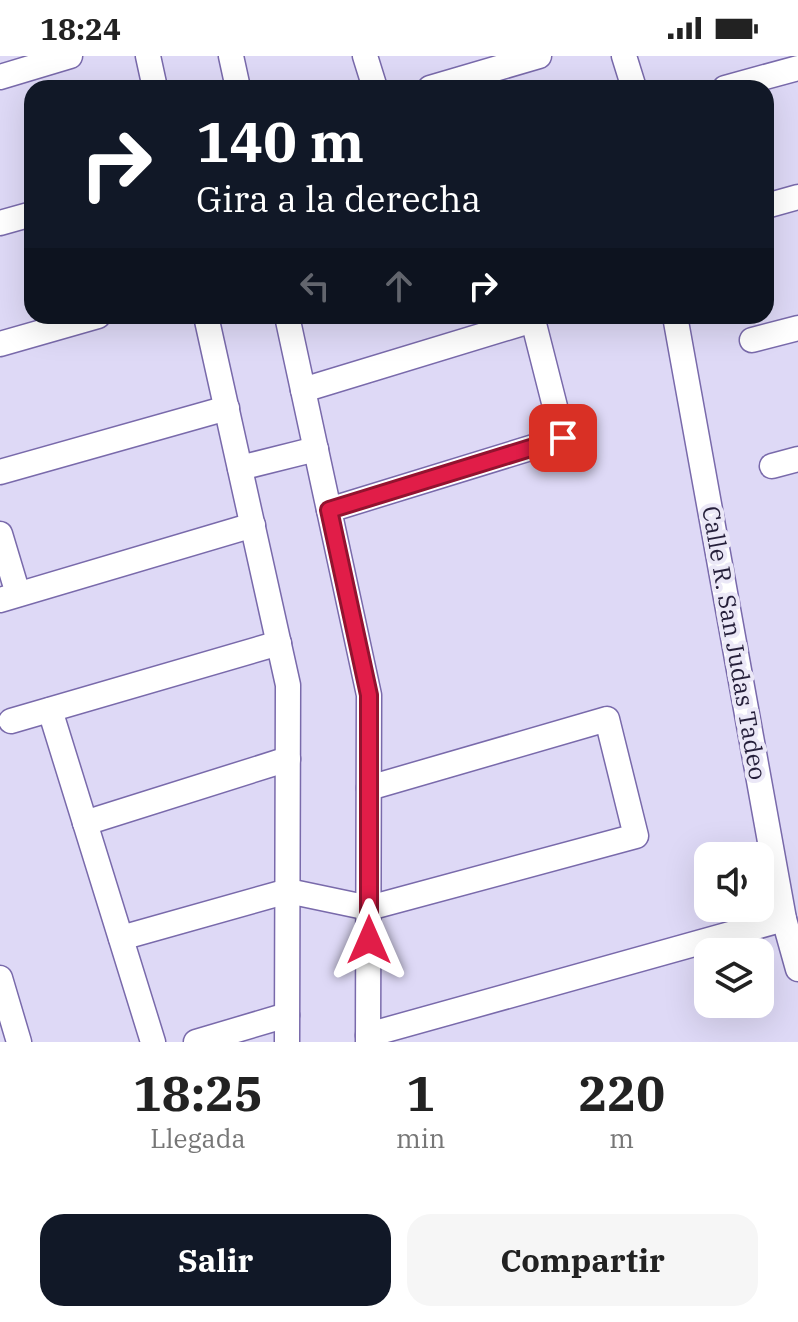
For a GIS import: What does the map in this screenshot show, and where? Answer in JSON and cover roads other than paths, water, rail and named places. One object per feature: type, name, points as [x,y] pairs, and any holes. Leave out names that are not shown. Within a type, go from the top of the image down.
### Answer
[{"type":"street","points":[[0,77],[70,56]]},
{"type":"street","points":[[148,56],[153,80]]},
{"type":"street","points":[[231,56],[236,80]]},
{"type":"street","points":[[365,56],[372,80]]},
{"type":"street","points":[[457,80],[539,56]]},
{"type":"street","points":[[624,56],[632,80]]},
{"type":"street","points":[[754,80],[798,68]]},
{"type":"street","points":[[774,204],[798,197]]},
{"type":"street","points":[[0,223],[24,216]]},
{"type":"street","points":[[0,344],[70,324]]},
{"type":"street","points":[[208,324],[288,685],[287,1042]]},
{"type":"street","points":[[289,324],[369,695],[368,1039],[784,919]]},
{"type":"street","points":[[303,390],[515,324]]},
{"type":"street","points":[[329,510],[563,438],[535,324]]},
{"type":"street","name":"Calle R. San Judas Tadeo","points":[[676,324],[784,919],[798,969]]},
{"type":"street","points":[[752,340],[798,328]]},
{"type":"street","points":[[0,472],[227,408]]},
{"type":"street","points":[[240,468],[316,449]]},
{"type":"street","points":[[772,466],[798,459]]},
{"type":"street","points":[[0,534],[9,597],[253,525]]},
{"type":"street","points":[[11,721],[279,643]]},
{"type":"street","points":[[50,710],[153,1042]]},
{"type":"street","points":[[121,938],[288,891],[369,908],[636,836],[607,719],[369,788]]},
{"type":"street","points":[[85,823],[288,759]]},
{"type":"street","points":[[0,978],[19,1042]]},
{"type":"street","points":[[196,1042],[287,1015]]}]
